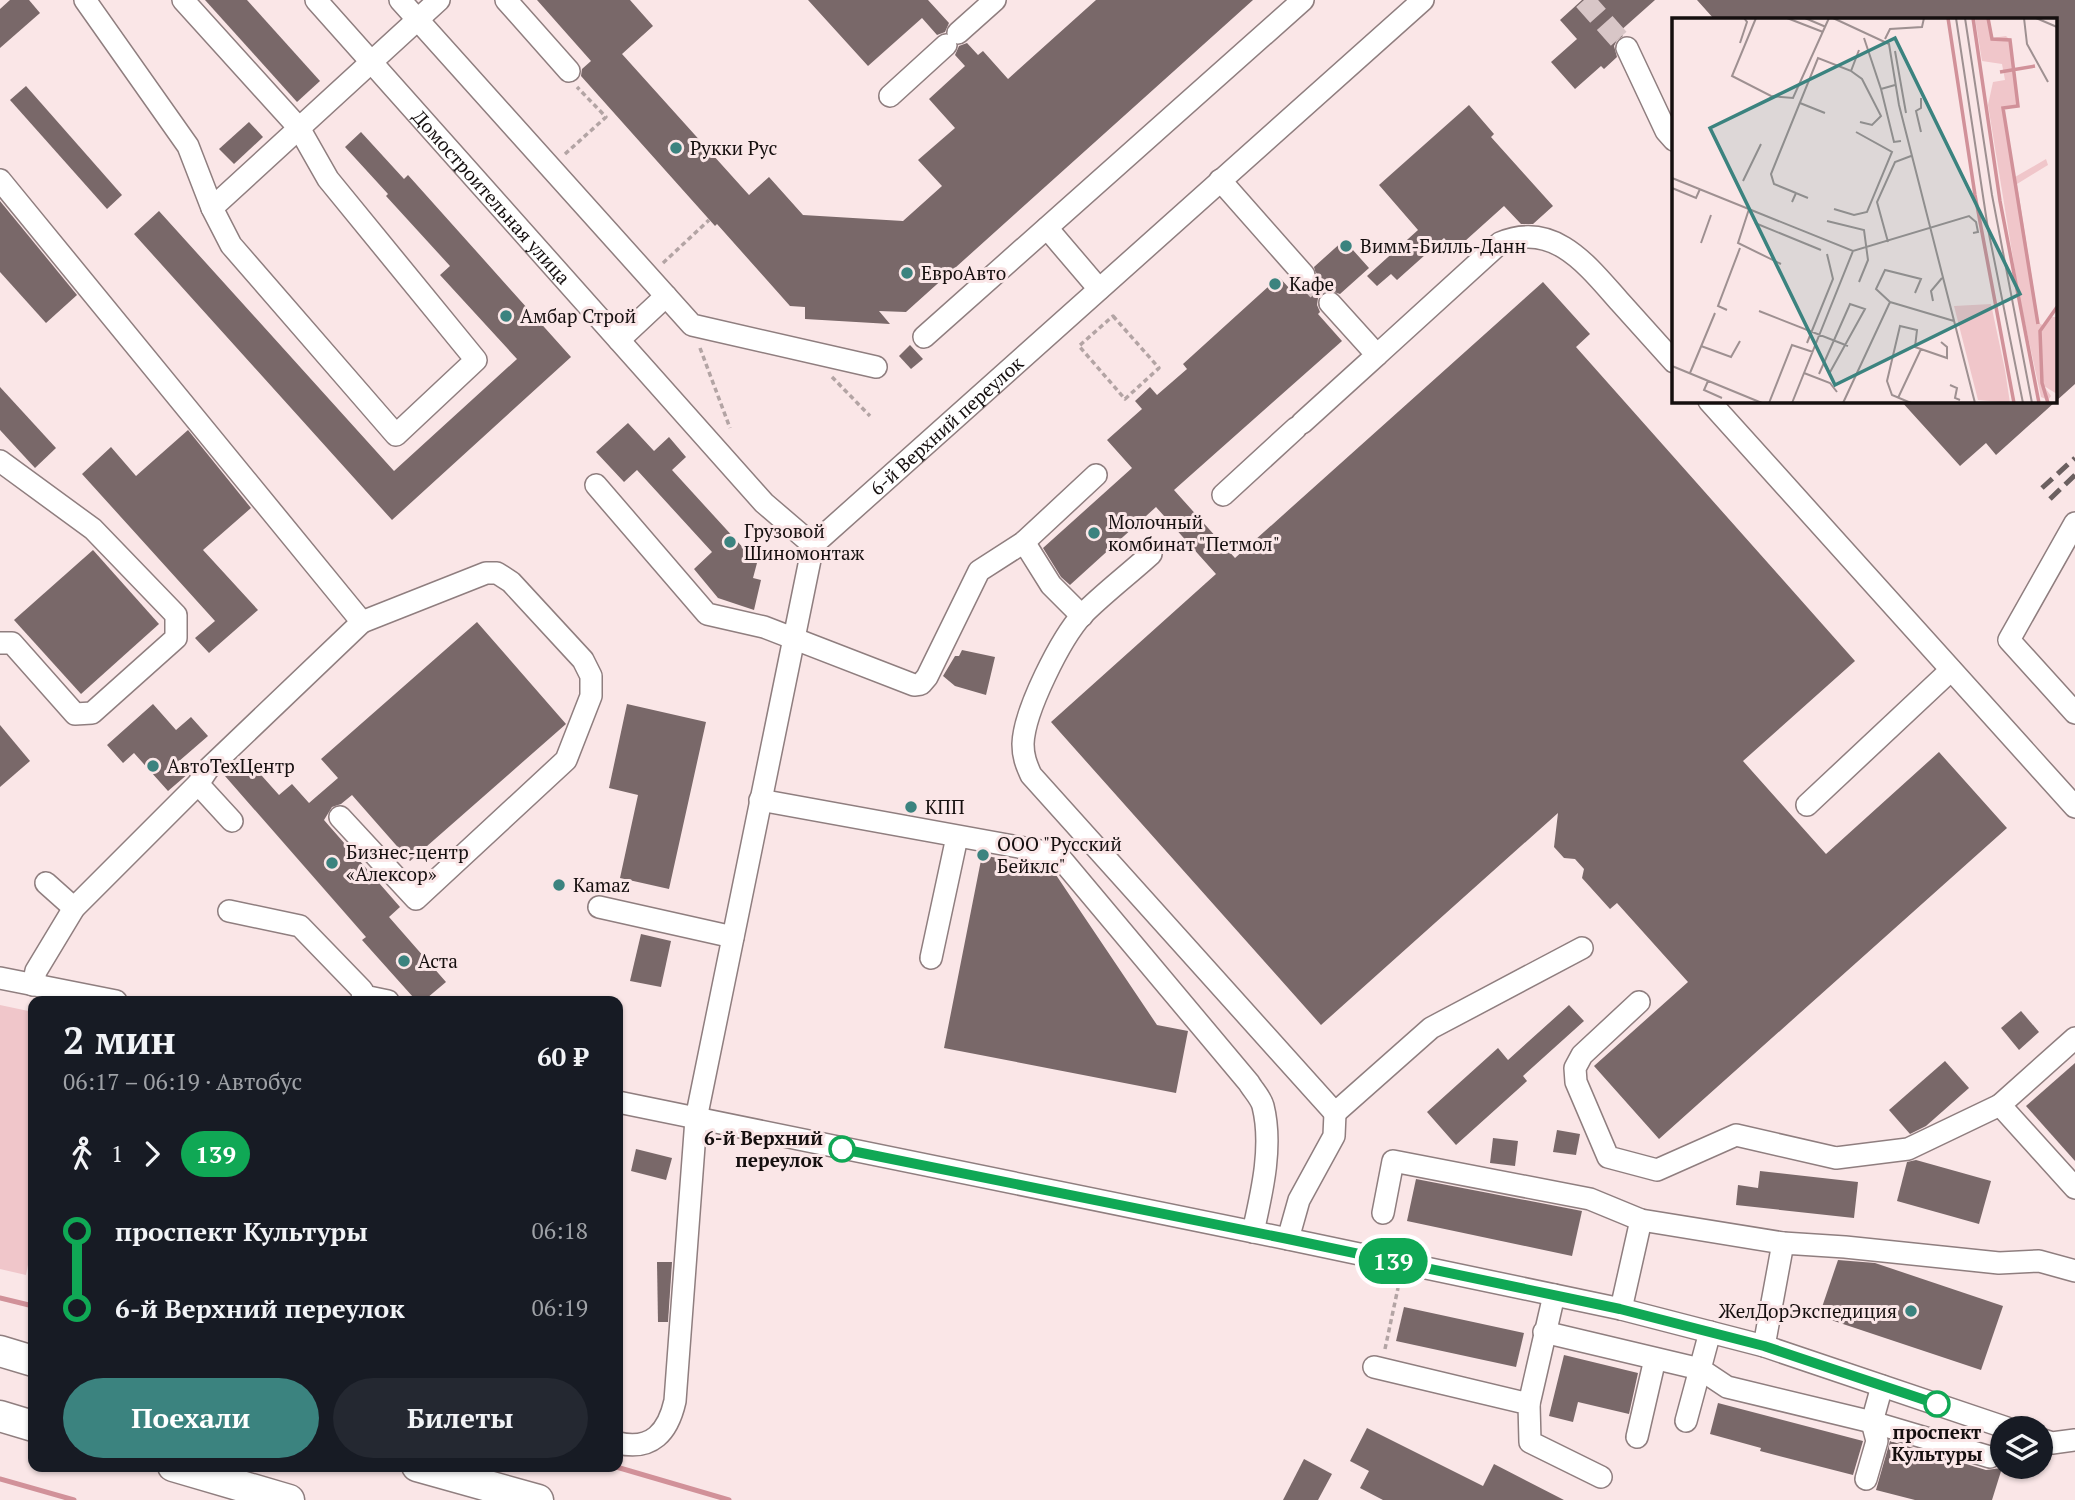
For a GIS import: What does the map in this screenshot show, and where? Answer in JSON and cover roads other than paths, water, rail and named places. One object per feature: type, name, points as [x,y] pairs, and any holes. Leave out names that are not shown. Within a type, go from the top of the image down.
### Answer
[{"type":"highway","points":[[0,1351],[28,1359]]},
{"type":"highway","points":[[0,1416],[28,1424]]},
{"type":"highway","points":[[193,1472],[289,1500]]},
{"type":"highway","points":[[438,1472],[538,1500]]},
{"type":"street","points":[[85,0],[188,146],[212,208],[231,245],[396,435],[476,360],[328,179],[299,128],[183,0]]},
{"type":"street","name":"Домостроительная улица","points":[[316,0],[764,503],[813,545]]},
{"type":"street","points":[[400,0],[692,325],[876,367]]},
{"type":"street","points":[[212,208],[439,0]]},
{"type":"street","points":[[506,0],[569,71]]},
{"type":"street","points":[[890,96],[995,0]]},
{"type":"street","points":[[924,337],[1303,0]]},
{"type":"street","name":"6-й Верхний переулок","points":[[813,545],[1423,0]]},
{"type":"street","points":[[1627,48],[1666,131],[1672,138]]},
{"type":"street","points":[[0,180],[362,622]]},
{"type":"street","points":[[1220,180],[1304,275]]},
{"type":"street","points":[[1047,228],[1099,289]]},
{"type":"street","points":[[1223,495],[1500,243],[1513,238],[1547,240],[1579,256],[1672,360]]},
{"type":"street","points":[[619,340],[666,296]]},
{"type":"street","points":[[1330,303],[1377,355]]},
{"type":"street","points":[[1710,402],[2075,807]]},
{"type":"street","points":[[0,461],[93,529],[176,615],[176,638],[92,713],[75,714],[12,643],[0,643]]},
{"type":"street","points":[[596,485],[707,614],[764,627],[914,685],[922,684],[979,571],[1024,542],[1096,475]]},
{"type":"street","points":[[2075,523],[2009,640],[2075,713]]},
{"type":"street","points":[[1024,542],[1051,585],[1082,616]]},
{"type":"street","points":[[623,1444],[644,1444],[666,1428],[675,1401],[696,1119],[813,545]]},
{"type":"street","points":[[1151,554],[1082,616],[1047,670],[1023,742],[1024,760],[1031,775],[1335,1113],[1334,1136],[1299,1200],[1288,1239]]},
{"type":"street","points":[[33,985],[36,971],[74,908],[198,785],[208,769],[362,622],[486,573],[497,573],[511,582],[583,660],[591,676],[591,696],[566,760],[416,898],[340,817]]},
{"type":"street","points":[[1807,805],[1951,670]]},
{"type":"street","points":[[198,785],[232,821]]},
{"type":"street","points":[[760,800],[1057,854],[1249,1083],[1262,1103],[1266,1130],[1263,1187],[1254,1232]]},
{"type":"street","points":[[931,958],[957,837]]},
{"type":"street","points":[[46,883],[74,908]]},
{"type":"street","points":[[599,907],[733,937]]},
{"type":"street","points":[[229,911],[300,926],[362,990],[363,996]]},
{"type":"street","points":[[1335,1113],[1431,1028],[1582,948]]},
{"type":"street","points":[[0,978],[91,996]]},
{"type":"street","points":[[1639,1002],[1582,1055],[1575,1069],[1576,1082],[1608,1157],[1657,1170],[1736,1135],[1836,1158],[1908,1149],[2000,1105],[2075,1038]]},
{"type":"street","points":[[623,1103],[1620,1309],[1764,1346],[1990,1422]]},
{"type":"street","points":[[2000,1105],[2075,1188]]},
{"type":"street","points":[[1383,1213],[1393,1161],[1590,1199],[1641,1220],[1783,1243],[1999,1263],[2039,1261],[2075,1271]]},
{"type":"street","points":[[1620,1309],[1641,1220]]},
{"type":"street","points":[[1764,1346],[1783,1243]]},
{"type":"street","points":[[1553,1295],[1529,1404],[1531,1442],[1601,1477]]},
{"type":"street","points":[[1544,1332],[1700,1369],[1727,1387],[1872,1422],[1990,1457]]},
{"type":"street","points":[[1686,1421],[1710,1332]]},
{"type":"street","points":[[1637,1437],[1655,1359]]},
{"type":"street","points":[[1377,1368],[1529,1404]]},
{"type":"street","points":[[1866,1479],[1877,1441],[1872,1422],[1882,1386]]},
{"type":"street","points":[[2053,1441],[2075,1440]]},
{"type":"waterway","points":[[0,1298],[28,1305]]},
{"type":"waterway","points":[[623,1469],[729,1500]]},
{"type":"waterway","points":[[0,1479],[74,1500]]},
{"type":"tunnel","points":[[1584,0],[1627,48]]},
{"type":"tunnel","points":[[1304,275],[1330,303]]},
{"type":"railway","points":[[2042,488],[2075,458]]},
{"type":"railway","points":[[2050,499],[2075,475]]},
{"type":"place","name":"Рукки Рус","points":[[676,148]]},
{"type":"place","name":"Вимм-Билль-Данн","points":[[1346,246]]},
{"type":"place","name":"ЕвроАвто","points":[[907,273]]},
{"type":"place","name":"Кафе","points":[[1275,284]]},
{"type":"place","name":"Амбар Строй","points":[[506,316]]},
{"type":"place","name":"Молочный комбинат \"Петмол\"","points":[[1094,533]]},
{"type":"place","name":"Грузовой Шиномонтаж","points":[[730,542]]},
{"type":"place","name":"АвтоТехЦентр","points":[[153,766]]},
{"type":"place","name":"КПП","points":[[911,807]]},
{"type":"place","name":"ООО \"Русский Бейклс\"","points":[[983,855]]},
{"type":"place","name":"Бизнес-центр «Алексор»","points":[[332,863]]},
{"type":"place","name":"Kamaz","points":[[559,885]]},
{"type":"place","name":"Аста","points":[[404,961]]},
{"type":"place","name":"6-й Верхний переулок","points":[[842,1149]]},
{"type":"place","name":"ЖелДорЭкспедиция","points":[[1911,1311]]},
{"type":"place","name":"проспект Культуры","points":[[1937,1404]]}]
